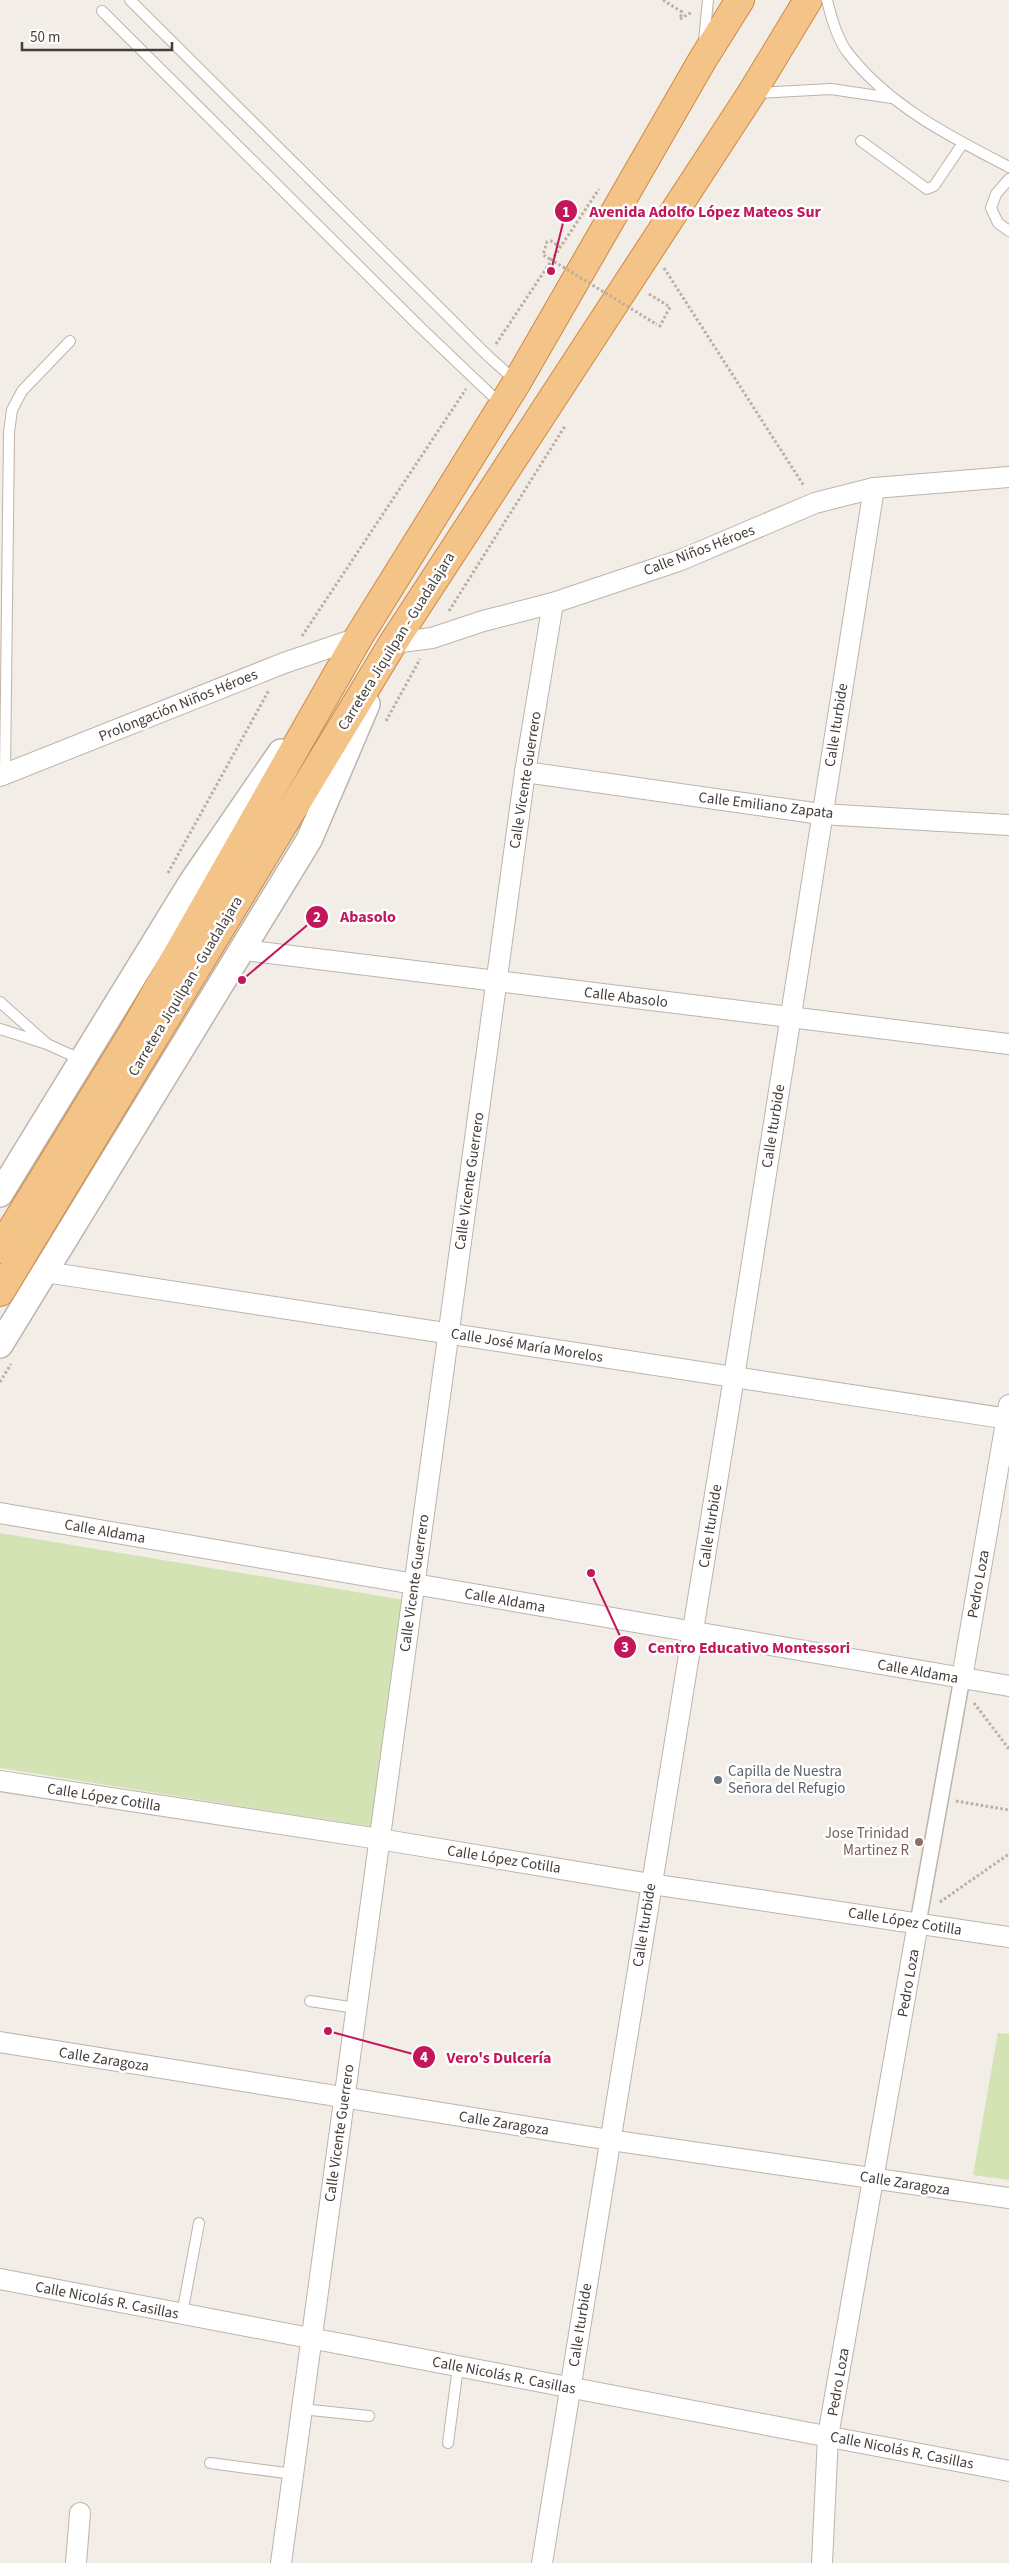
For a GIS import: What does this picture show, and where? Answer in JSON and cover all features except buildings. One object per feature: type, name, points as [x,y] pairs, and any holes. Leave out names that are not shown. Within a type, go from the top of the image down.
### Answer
[{"type":"highway","name":"Carretera Jiquilpan - Guadalajara","points":[[0,1249],[134,1031],[358,638],[517,382],[703,59],[740,0]]},
{"type":"highway","name":"Carretera Jiquilpan - Guadalajara","points":[[0,1292],[393,643],[751,94],[808,0]]},
{"type":"street","name":"Calle Niños Héroes","points":[[393,643],[432,638],[483,621],[553,603],[682,560],[815,503],[874,488],[1009,477]]},
{"type":"street","name":"Calle Iturbide","points":[[542,2563],[650,1884],[734,1377],[821,814],[874,488]]},
{"type":"street","name":"Calle Vicente Guerrero","points":[[281,2563],[310,2339],[525,772],[553,603]]},
{"type":"street","points":[[0,1194],[7,1169],[83,1060],[191,883],[358,638]]},
{"type":"street","name":"Prolongación Niños Héroes","points":[[2,775],[284,663],[358,638]]},
{"type":"street","points":[[0,1345],[244,950],[309,840],[393,643]]},
{"type":"street","name":"Calle Emiliano Zapata","points":[[525,772],[821,814],[1009,825]]},
{"type":"street","name":"Calle Abasolo","points":[[244,950],[1009,1044]]},
{"type":"street","name":"Calle José María Morelos","points":[[45,1272],[734,1377],[1008,1414]]},
{"type":"street","name":"Pedro Loza","points":[[822,2563],[828,2436],[875,2178],[1008,1414]]},
{"type":"street","name":"Calle Aldama","points":[[0,1513],[692,1632],[961,1681],[1009,1686]]},
{"type":"street","name":"Calle López Cotilla","points":[[0,1781],[379,1839],[650,1884],[919,1920],[1009,1937]]},
{"type":"street","name":"Calle Zaragoza","points":[[0,2042],[610,2140],[1009,2198]]},
{"type":"street","name":"Calle Nicolás R. Casillas","points":[[0,2279],[1009,2471]]},
{"type":"street","points":[[76,2563],[80,2514]]},
{"type":"lane","points":[[130,0],[488,356],[517,382]]},
{"type":"lane","points":[[703,59],[708,0]]},
{"type":"lane","points":[[827,0],[847,52],[892,98],[963,143],[1009,167]]},
{"type":"lane","points":[[102,11],[502,406]]},
{"type":"lane","points":[[751,94],[831,89],[892,98]]},
{"type":"lane","points":[[861,142],[927,188],[934,186],[963,143]]},
{"type":"lane","points":[[1009,179],[996,194],[992,208],[998,223],[1009,231]]},
{"type":"lane","points":[[2,775],[9,432],[12,410],[22,391],[70,341]]},
{"type":"lane","points":[[0,1002],[47,1044]]},
{"type":"lane","points":[[0,1030],[47,1044],[83,1060]]},
{"type":"lane","points":[[310,2001],[356,2008]]},
{"type":"lane","points":[[182,2314],[199,2223]]},
{"type":"lane","points":[[448,2443],[458,2367]]},
{"type":"lane","points":[[302,2409],[369,2416]]},
{"type":"lane","points":[[210,2463],[293,2474]]},
{"type":"path","points":[[663,0],[682,12],[680,19]]},
{"type":"path","points":[[488,356],[601,185]]},
{"type":"path","points":[[560,247],[551,241],[547,242],[542,255],[660,326],[670,307],[648,293]]},
{"type":"path","points":[[664,268],[815,503]]},
{"type":"path","points":[[284,663],[473,378]]},
{"type":"path","points":[[961,1681],[1009,1749]]},
{"type":"path","points":[[940,1799],[1009,1810]]},
{"type":"path","points":[[919,1920],[1009,1854]]},
{"type":"green space","points":[[0,1533],[404,1600],[371,1827],[0,1768]]},
{"type":"green space","points":[[998,2033],[1009,2034],[1009,2180],[973,2175]]},
{"type":"place","name":"Avenida Adolfo López Mateos Sur","points":[[551,271]]},
{"type":"place","name":"Abasolo","points":[[242,980]]},
{"type":"place","name":"Centro Educativo Montessori","points":[[591,1573]]},
{"type":"place","name":"Capilla de Nuestra Señora del Refugio","points":[[718,1780]]},
{"type":"place","name":"Jose Trinidad Martinez R","points":[[919,1842]]},
{"type":"place","name":"Vero's Dulcería","points":[[328,2031]]}]
